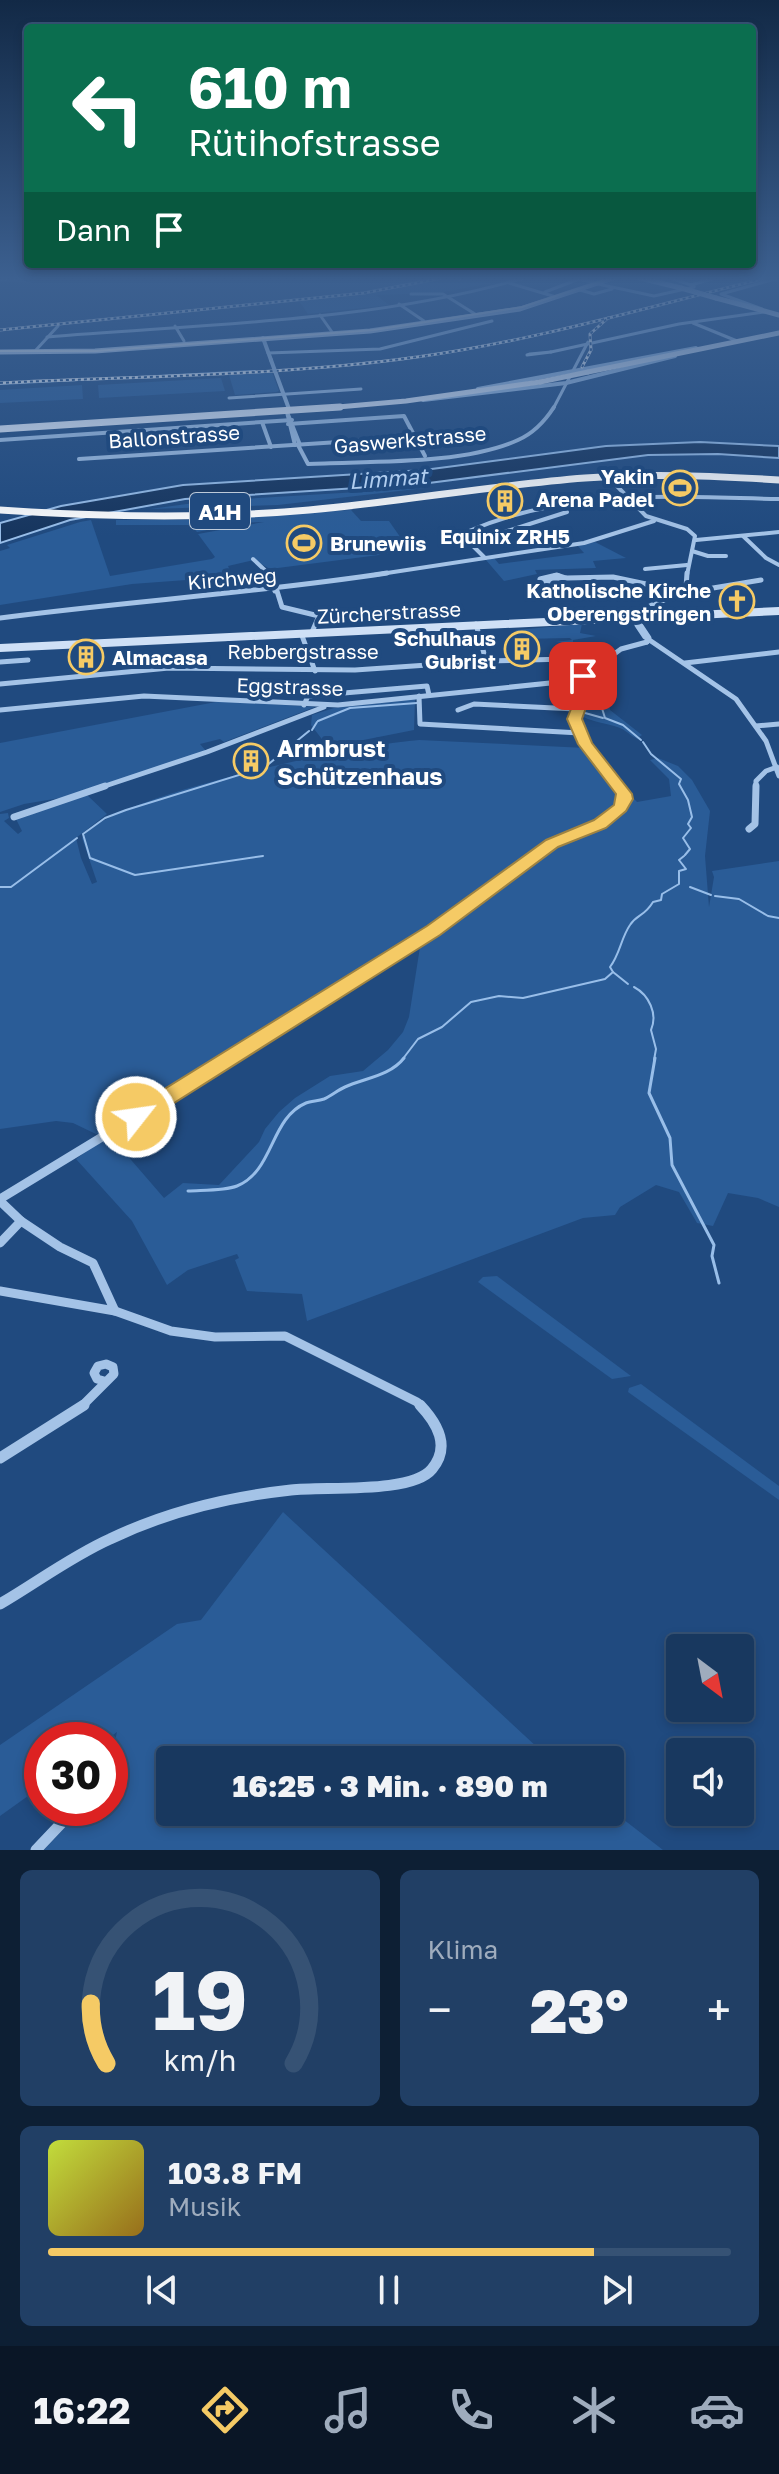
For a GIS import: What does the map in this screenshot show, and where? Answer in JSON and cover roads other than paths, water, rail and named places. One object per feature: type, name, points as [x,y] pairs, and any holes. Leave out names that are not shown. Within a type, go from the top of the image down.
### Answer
[{"type":"highway","points":[[418,494],[533,476],[629,468]]},
{"type":"highway","name":"A1H","points":[[3,509],[146,512],[294,508],[605,473],[694,472],[779,478]]},
{"type":"highway","name":"A1H","points":[[3,509],[128,516],[310,510],[594,477],[679,475],[779,478]]},
{"type":"main road","points":[[0,429],[391,402],[540,382],[625,364]]},
{"type":"main road","points":[[635,620],[665,615],[779,611]]},
{"type":"main road","name":"Zürcherstrasse","points":[[0,648],[619,617],[635,620]]},
{"type":"street","points":[[273,364],[289,409]]},
{"type":"street","name":"Gaswerkstrasse","points":[[298,445],[308,464],[488,449],[527,436],[539,426],[574,364]]},
{"type":"street","points":[[391,402],[605,364]]},
{"type":"street","points":[[375,403],[565,385],[643,364]]},
{"type":"street","points":[[229,398],[361,389]]},
{"type":"street","points":[[0,440],[262,422],[404,416],[425,456]]},
{"type":"street","name":"Ballonstrasse","points":[[262,422],[271,447]]},
{"type":"street","points":[[290,422],[298,445]]},
{"type":"street","name":"Ballonstrasse","points":[[79,459],[416,437]]},
{"type":"street","points":[[611,480],[654,521],[687,529],[696,540]]},
{"type":"street","points":[[485,558],[466,535],[472,529],[564,502],[631,498],[779,499]]},
{"type":"street","points":[[532,510],[547,517]]},
{"type":"street","points":[[470,543],[567,512]]},
{"type":"street","name":"Kirchweg","points":[[0,618],[90,606],[276,591],[597,540],[654,521]]},
{"type":"street","points":[[696,540],[779,532]]},
{"type":"street","points":[[743,536],[766,558],[779,565]]},
{"type":"street","points":[[686,588],[687,565],[696,540]]},
{"type":"street","points":[[692,551],[708,556],[726,556]]},
{"type":"street","points":[[253,559],[271,576],[282,607],[319,616],[312,632]]},
{"type":"street","points":[[645,569],[687,565]]},
{"type":"street","points":[[635,583],[637,573]]},
{"type":"street","points":[[566,578],[613,577],[679,591]]},
{"type":"street","points":[[647,642],[649,638],[635,620],[651,606],[686,588],[701,590],[761,580]]},
{"type":"street","points":[[651,606],[665,615]]},
{"type":"street","points":[[476,624],[486,661]]},
{"type":"street","points":[[301,633],[315,671]]},
{"type":"street","points":[[115,1311],[93,1263],[21,1221],[0,1200],[220,1067],[434,931],[552,843],[610,818],[624,804],[625,796],[580,733],[574,719],[583,693],[579,680],[621,649],[647,642],[728,692],[756,726],[778,765],[779,776]]},
{"type":"street","points":[[685,663],[779,652]]},
{"type":"street","name":"Rebbergstrasse","points":[[0,684],[169,668],[315,671],[607,658]]},
{"type":"street","points":[[0,662],[28,660]]},
{"type":"street","name":"Eggstrasse","points":[[0,710],[144,696],[328,706],[579,680]]},
{"type":"street","points":[[304,705],[308,696],[427,686],[429,695]]},
{"type":"street","points":[[419,696],[420,724],[580,733]]},
{"type":"street","points":[[458,710],[474,704],[576,709]]},
{"type":"street","points":[[14,817],[207,752],[328,706]]},
{"type":"street","points":[[756,726],[779,724]]},
{"type":"street","points":[[749,829],[755,824],[756,781],[778,765]]},
{"type":"street","points":[[0,1243],[21,1221]]},
{"type":"street","points":[[0,1291],[115,1311],[171,1331],[198,1335],[285,1336],[417,1402],[438,1425],[442,1447],[439,1459],[421,1478],[407,1484],[307,1488],[234,1496],[198,1505],[142,1525],[85,1553],[0,1604]]},
{"type":"street","points":[[0,1458],[86,1404],[104,1381]]},
{"type":"street","points":[[36,1850],[59,1826]]},
{"type":"water","name":"Limmat","points":[[700,442],[779,446],[779,458],[718,454],[648,455],[421,484],[185,499],[70,520],[0,543],[0,523],[61,506],[183,485],[424,470],[606,446]]},
{"type":"waterway","points":[[0,384],[255,371]]},
{"type":"waterway","points":[[605,666],[600,677],[603,684],[596,689],[605,718],[623,725],[641,740]]},
{"type":"waterway","points":[[318,721],[350,708],[417,703]]},
{"type":"waterway","points":[[578,711],[603,718]]},
{"type":"waterway","points":[[312,730],[317,722]]},
{"type":"waterway","points":[[263,856],[135,875],[90,858],[83,834],[105,818],[126,810],[265,767],[309,731]]},
{"type":"waterway","points":[[643,742],[651,754],[681,779],[679,784],[688,800],[692,817],[688,824],[691,828],[683,838],[690,849],[685,855]]},
{"type":"waterway","points":[[0,887],[11,887],[77,838]]},
{"type":"waterway","points":[[613,972],[610,967],[633,921],[653,902],[661,900],[662,894],[679,884],[679,871],[686,869],[679,860],[684,856]]},
{"type":"waterway","points":[[690,887],[711,895]]},
{"type":"waterway","points":[[715,896],[739,899],[768,916],[779,918]]},
{"type":"waterway","points":[[402,1060],[418,1039],[442,1027],[471,1002],[499,996],[523,998],[605,979],[613,972]]},
{"type":"waterway","points":[[613,972],[628,984]]},
{"type":"waterway","points":[[634,987],[644,995],[653,1011],[654,1060]]},
{"type":"waterway","points":[[655,1058],[649,1093],[670,1138],[672,1165],[714,1245],[712,1256],[719,1283]]},
{"type":"waterway","points":[[188,1191],[232,1188],[249,1179],[294,1110],[384,1073],[402,1060]]},
{"type":"railway","points":[[0,383],[262,372],[350,364]]},
{"type":"place","name":"Yakin Arena Padel","points":[[680,488]]},
{"type":"place","name":"Equinix ZRH5","points":[[505,501]]},
{"type":"place","name":"Brunewiis","points":[[304,543]]},
{"type":"place","name":"Katholische Kirche Oberengstringen","points":[[737,601]]},
{"type":"place","name":"Schulhaus Gubrist","points":[[522,649]]},
{"type":"place","name":"Almacasa","points":[[86,657]]},
{"type":"place","name":"Armbrust Schützenhaus","points":[[251,761]]}]
